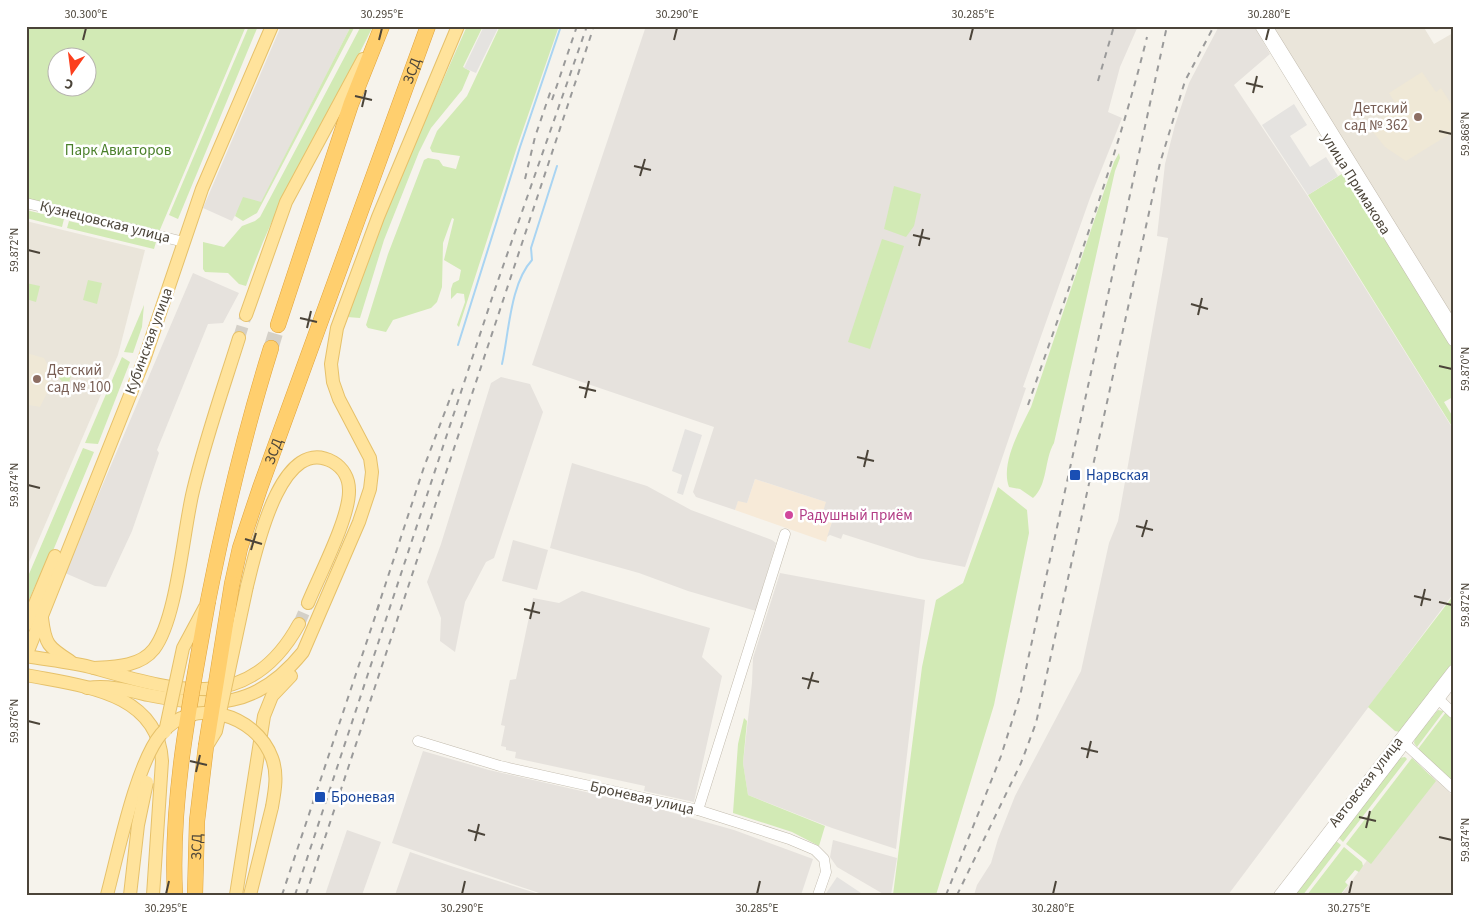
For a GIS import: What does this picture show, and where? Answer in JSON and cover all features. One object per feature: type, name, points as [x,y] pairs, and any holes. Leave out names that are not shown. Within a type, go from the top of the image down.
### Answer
[{"type":"highway","points":[[278,325],[351,104],[381,26]]},
{"type":"highway","name":"ЗСД","points":[[195,895],[196,821],[206,746],[239,585],[240,548],[260,488],[312,350],[428,26]]},
{"type":"highway","name":"ЗСД","points":[[174,895],[174,861],[179,793],[208,601],[225,516],[248,424],[271,348]]},
{"type":"main road","name":"Кубинская улица","points":[[26,656],[144,360],[195,186],[264,26]]},
{"type":"main road","name":"Кубинская улица","points":[[26,625],[137,358],[180,241],[272,26]]},
{"type":"main road","points":[[246,315],[286,202],[381,26]]},
{"type":"main road","points":[[236,895],[264,716],[272,696],[300,665],[311,648],[370,489],[372,472],[370,458],[336,390],[331,364],[333,346],[344,307],[378,216],[458,26]]},
{"type":"main road","points":[[94,668],[117,667],[141,660],[153,650],[166,625],[193,492],[239,338]]},
{"type":"main road","points":[[239,585],[287,475],[296,466],[308,460],[319,458],[330,460],[344,472],[348,480],[349,496],[343,518],[308,603]]},
{"type":"main road","points":[[88,688],[105,686],[183,702],[208,704],[232,701],[264,688],[292,666],[303,652],[359,522]]},
{"type":"main road","points":[[130,895],[144,794],[163,741],[183,648],[208,601]]},
{"type":"main road","points":[[42,614],[46,642],[56,652],[77,664]]},
{"type":"main road","points":[[26,656],[77,664],[116,676],[179,689],[211,690],[224,688],[261,669],[285,645],[299,624]]},
{"type":"main road","points":[[26,674],[88,688],[131,704],[143,713],[158,734],[162,761],[153,866],[153,895]]},
{"type":"main road","points":[[107,895],[141,774],[155,742],[170,725],[182,718],[199,713],[215,713],[236,718],[250,727],[265,743],[275,767],[276,785],[272,806],[250,895]]},
{"type":"street","name":"улица Примакова","points":[[1260,26],[1453,341]]},
{"type":"street","name":"улица Примакова","points":[[1268,26],[1453,326]]},
{"type":"street","name":"Кузнецовская улица","points":[[26,203],[180,241]]},
{"type":"street","points":[[698,810],[785,534]]},
{"type":"street","name":"Автовская улица","points":[[1279,895],[1402,741],[1436,697],[1453,670]]},
{"type":"street","name":"Автовская улица","points":[[1436,697],[1453,681]]},
{"type":"street","points":[[1436,697],[1453,713]]},
{"type":"street","name":"Броневая улица","points":[[418,741],[500,766],[698,810],[789,839],[815,850],[824,859],[826,872],[818,895]]},
{"type":"street","points":[[1402,741],[1453,788]]},
{"type":"street","name":"Автовская улица","points":[[1288,895],[1402,741]]},
{"type":"shaded area","points":[[281,26],[351,26],[261,203],[237,212],[232,221],[203,208]]},
{"type":"shaded area","points":[[484,26],[499,26],[476,73],[464,68]]},
{"type":"shaded area","points":[[646,26],[1138,26],[1120,67],[1108,112],[1122,118],[1090,198],[1023,387],[1026,388],[965,567],[918,558],[843,534],[841,539],[830,535],[827,537],[833,519],[822,515],[826,502],[755,479],[747,503],[738,501],[735,510],[696,497],[693,492],[714,427],[532,365]]},
{"type":"shaded area","points":[[1219,26],[1254,26],[1270,54],[1234,85],[1307,195],[1453,429],[1453,594],[1228,895],[974,895],[977,885],[991,863],[998,839],[1015,796],[1081,671],[1109,543],[1118,521],[1163,269],[1168,238],[1157,236],[1165,164],[1189,83]]},
{"type":"shaded area","points":[[1270,26],[1423,26],[1434,44],[1453,33],[1453,317]]},
{"type":"shaded area","name":"Детский сад № 362","points":[[1422,72],[1436,92],[1441,88],[1453,107],[1453,132],[1406,161],[1385,147],[1369,127],[1398,108],[1389,93]]},
{"type":"shaded area","points":[[1294,104],[1307,125],[1290,136],[1310,167],[1326,157],[1338,176],[1308,195],[1262,125]]},
{"type":"shaded area","points":[[26,221],[145,250],[118,355],[26,569]]},
{"type":"shaded area","points":[[193,273],[239,293],[223,323],[208,324],[157,450],[159,453],[132,531],[106,587],[95,586],[65,573]]},
{"type":"shaded area","name":"Детский сад № 100","points":[[26,353],[44,358],[48,366],[48,391],[40,407],[29,405],[27,413]]},
{"type":"shaded area","points":[[501,377],[530,384],[543,412],[494,558],[486,562],[465,602],[455,652],[440,641],[441,618],[427,582],[441,544],[491,383]]},
{"type":"shaded area","points":[[685,429],[702,435],[683,495],[677,493],[682,475],[672,471]]},
{"type":"shaded area","points":[[572,463],[647,486],[691,510],[776,543],[756,611],[688,591],[639,573],[550,548]]},
{"type":"shaded area","points":[[755,479],[826,502],[833,518],[826,542],[735,510],[738,500],[747,503]]},
{"type":"shaded area","points":[[513,540],[548,550],[537,590],[502,581]]},
{"type":"shaded area","points":[[780,573],[925,600],[896,849],[832,828],[748,795],[743,763],[753,658]]},
{"type":"shaded area","points":[[582,591],[710,628],[702,657],[722,676],[694,802],[644,791],[645,786],[515,758],[516,752],[506,750],[506,747],[501,746],[505,726],[501,725],[510,680],[516,679],[533,598],[559,603]]},
{"type":"shaded area","points":[[423,751],[489,770],[656,808],[734,830],[813,859],[801,895],[545,895],[392,843]]},
{"type":"shaded area","points":[[1431,775],[1453,796],[1453,895],[1341,895]]},
{"type":"shaded area","points":[[347,830],[381,842],[362,895],[325,895]]},
{"type":"shaded area","points":[[833,840],[897,858],[891,895],[885,895],[837,867],[830,857]]},
{"type":"shaded area","points":[[410,852],[451,866],[542,895],[395,895]]},
{"type":"shaded area","points":[[837,877],[864,895],[825,895]]},
{"type":"green space","name":"Парк Авиаторов","points":[[26,26],[246,26],[159,232],[26,199]]},
{"type":"green space","points":[[249,26],[258,26],[178,219],[169,215]]},
{"type":"green space","points":[[351,26],[355,26],[257,213],[243,221],[235,216],[243,197],[261,202]]},
{"type":"green space","points":[[361,26],[373,26],[289,186],[273,219],[246,286],[239,284],[228,273],[205,272],[203,269],[203,242],[224,247],[242,226],[260,217]]},
{"type":"green space","points":[[467,26],[483,26],[463,67],[470,71],[462,90],[431,128],[419,152],[384,240],[360,318],[347,317],[390,200]]},
{"type":"green space","points":[[500,26],[559,26],[517,147],[459,327],[457,325],[465,302],[464,294],[457,293],[451,299],[451,289],[453,283],[459,280],[461,270],[444,260],[454,219],[452,218],[443,243],[442,287],[437,302],[431,308],[393,320],[386,332],[368,328],[366,325],[388,254],[424,160],[428,158],[439,160],[443,166],[456,169],[460,156],[432,152],[430,148],[437,131],[467,96]]},
{"type":"green space","points":[[1119,153],[1120,158],[1115,171],[1054,443],[1044,479],[1038,493],[1033,498],[1020,489],[1009,487],[1007,467],[1009,457],[1017,435],[1031,407],[1114,162]]},
{"type":"green space","points":[[1345,172],[1453,348],[1453,397],[1444,402],[1453,417],[1453,428],[1308,195]]},
{"type":"green space","points":[[894,186],[921,194],[914,226],[906,237],[884,229]]},
{"type":"green space","points":[[26,210],[64,219],[62,227],[26,218]]},
{"type":"green space","points":[[69,221],[156,242],[154,249],[67,228]]},
{"type":"green space","points":[[882,239],[904,246],[870,349],[848,342]]},
{"type":"green space","points":[[88,280],[102,283],[97,304],[83,300]]},
{"type":"green space","points":[[26,283],[40,286],[36,302],[26,299]]},
{"type":"green space","points":[[144,305],[142,327],[133,353],[124,352]]},
{"type":"green space","points":[[122,357],[130,362],[98,444],[85,443]]},
{"type":"green space","points":[[56,365],[63,366],[68,372],[71,376],[69,382],[63,383],[54,371]]},
{"type":"green space","points":[[83,448],[94,452],[50,558],[26,607],[26,581]]},
{"type":"green space","points":[[998,487],[1027,510],[1029,533],[994,705],[936,895],[893,895],[922,667],[936,600],[963,583]]},
{"type":"green space","points":[[1453,596],[1453,663],[1400,732],[1395,731],[1368,707]]},
{"type":"green space","points":[[1438,710],[1444,711],[1417,747],[1414,743],[1415,738]]},
{"type":"green space","points":[[1446,712],[1453,718],[1453,783],[1418,749]]},
{"type":"green space","points":[[744,718],[747,721],[743,763],[748,795],[825,826],[819,846],[792,832],[733,813],[738,744]]},
{"type":"green space","points":[[1405,757],[1407,759],[1343,842],[1338,837],[1399,758]]},
{"type":"green space","points":[[1412,758],[1436,781],[1371,864],[1346,844]]},
{"type":"green space","points":[[1336,841],[1341,845],[1303,895],[1294,895]]},
{"type":"green space","points":[[1344,847],[1362,862],[1363,866],[1359,872],[1355,870],[1345,882],[1348,885],[1340,895],[1307,895]]},
{"type":"waterway","points":[[458,345],[520,147],[561,26]]},
{"type":"waterway","points":[[502,364],[511,309],[519,282],[532,260],[531,248],[557,166]]},
{"type":"tunnel","points":[[239,338],[246,315]]},
{"type":"tunnel","points":[[271,348],[278,325]]},
{"type":"tunnel","points":[[299,624],[308,603]]},
{"type":"railway","points":[[552,100],[577,26]]},
{"type":"railway","points":[[295,895],[494,292],[587,26]]},
{"type":"railway","points":[[1098,81],[1114,26]]},
{"type":"railway","points":[[946,895],[1001,756],[1020,696],[1167,26]]},
{"type":"railway","points":[[957,895],[1021,763],[1036,723],[1160,163],[1185,81],[1214,26]]},
{"type":"railway","points":[[306,895],[593,29]]},
{"type":"railway","points":[[1028,405],[1107,177],[1147,37]]},
{"type":"railway","points":[[525,179],[535,137],[551,90]]},
{"type":"railway","points":[[377,610],[424,467],[454,388]]},
{"type":"railway","points":[[282,895],[379,605]]},
{"type":"place","name":"Детский сад № 362","points":[[1418,117]]},
{"type":"place","name":"Детский сад № 100","points":[[37,379]]},
{"type":"place","name":"Нарвская","points":[[1075,475]]},
{"type":"place","name":"Радушный приём","points":[[789,515]]},
{"type":"place","name":"Броневая","points":[[320,797]]}]
